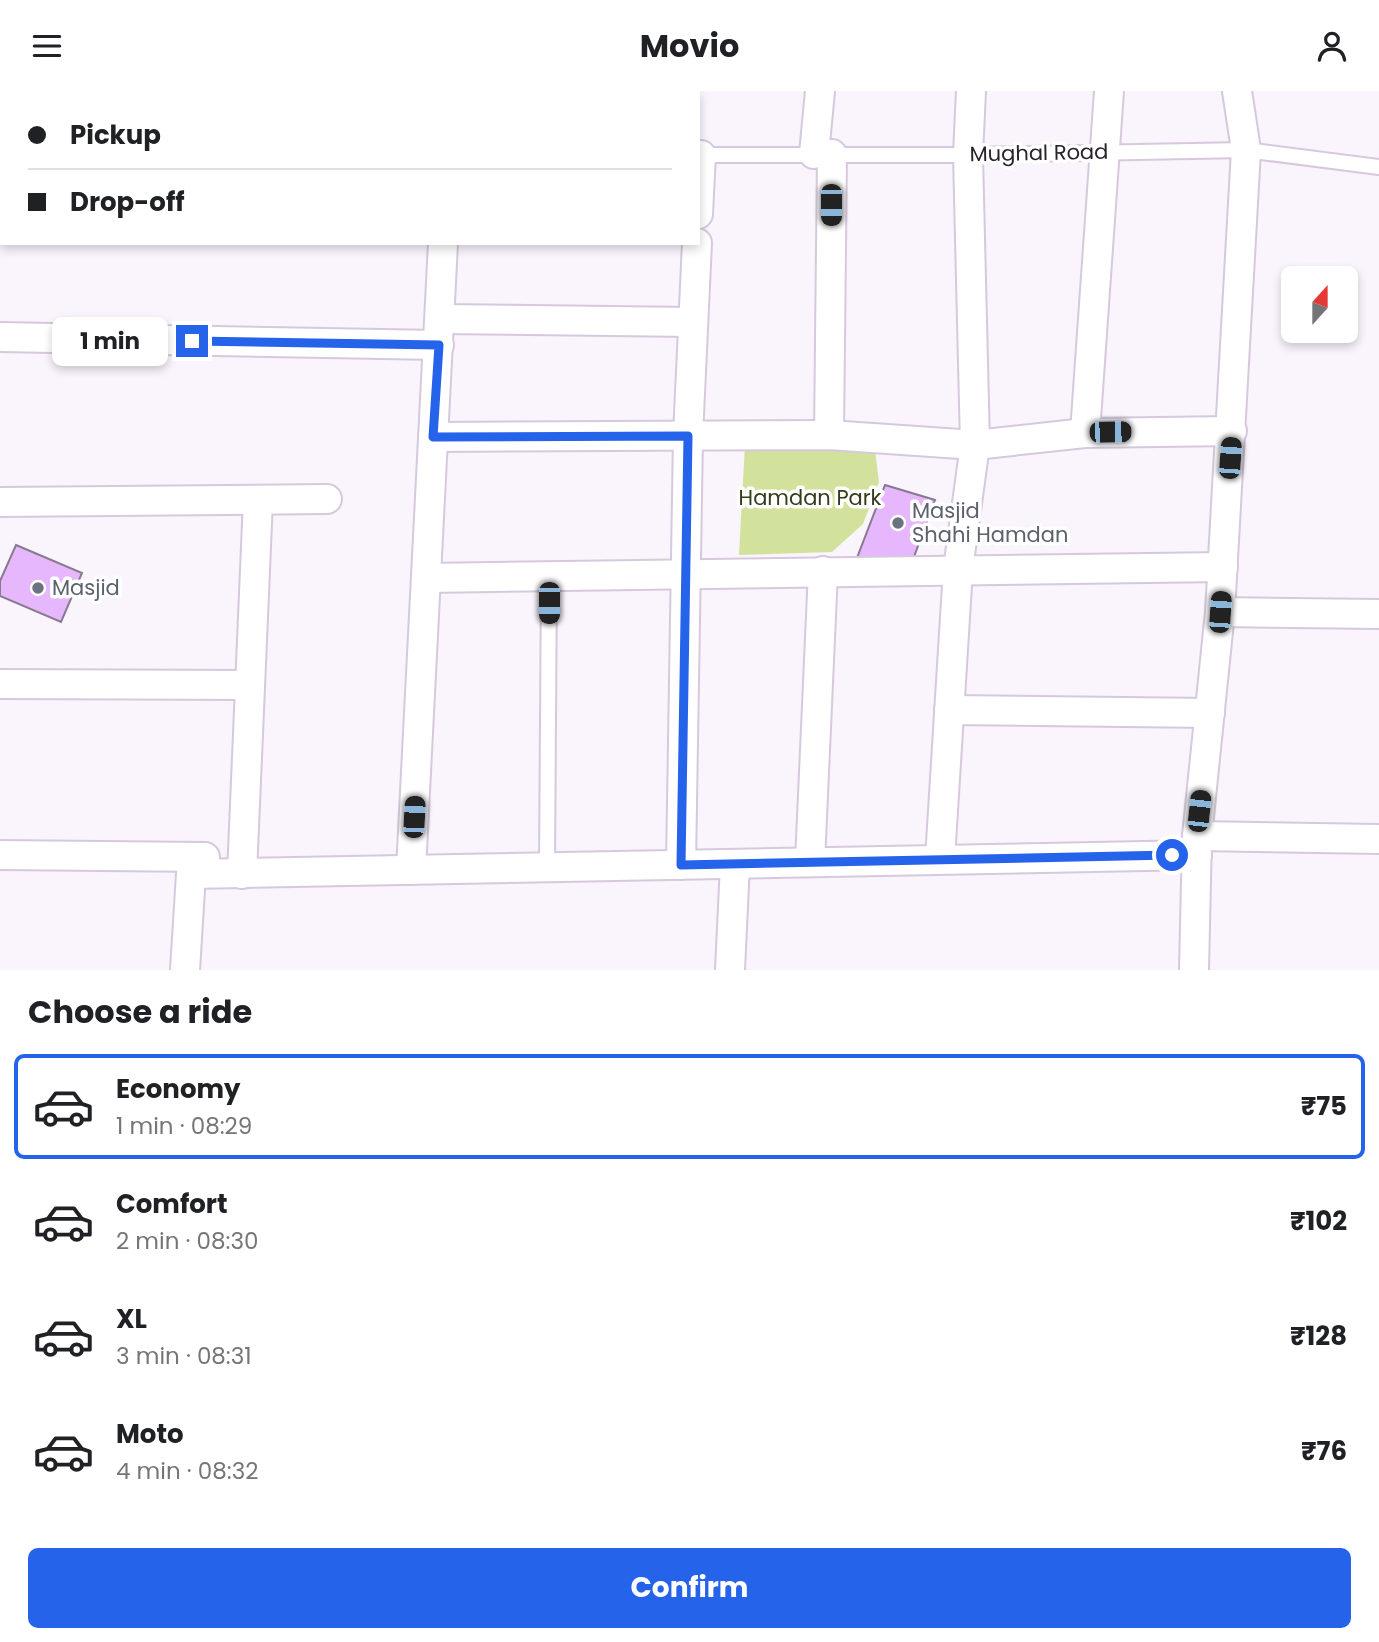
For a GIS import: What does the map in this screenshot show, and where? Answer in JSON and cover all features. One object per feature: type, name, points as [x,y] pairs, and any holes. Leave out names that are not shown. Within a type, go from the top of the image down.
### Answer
[{"type":"street","points":[[820,91],[829,435]]},
{"type":"street","points":[[940,859],[958,569],[975,445],[968,155],[971,91]]},
{"type":"street","points":[[1085,433],[1109,91]]},
{"type":"street","points":[[1194,970],[1197,845],[1220,612],[1246,150],[1237,91]]},
{"type":"street","points":[[411,870],[443,245]]},
{"type":"street","points":[[681,865],[688,436],[697,245]]},
{"type":"street","points":[[0,337],[439,332],[693,322]]},
{"type":"street","points":[[433,437],[829,435],[975,445],[1085,433],[1232,431]]},
{"type":"street","points":[[0,502],[327,499]]},
{"type":"street","points":[[242,874],[258,500]]},
{"type":"street","points":[[426,578],[1223,567]]},
{"type":"street","points":[[810,862],[823,571]]},
{"type":"street","points":[[1220,612],[1379,614]]},
{"type":"street","points":[[0,684],[250,685]]},
{"type":"street","points":[[949,710],[1210,713]]},
{"type":"street","points":[[191,874],[940,859],[1197,845],[1379,839]]},
{"type":"street","points":[[0,855],[205,856],[191,874],[185,970]]},
{"type":"street","points":[[730,970],[735,864]]},
{"type":"lane","name":"Mughal Road","points":[[700,155],[968,155],[1246,150],[1379,167]]},
{"type":"lane","points":[[547,867],[549,576]]},
{"type":"green space","name":"Hamdan Park","points":[[874,442],[879,482],[863,524],[832,552],[739,555],[745,444]]},
{"type":"building","name":"Masjid Shahi Hamdan","points":[[885,485],[935,500],[911,565],[855,563]]},
{"type":"building","name":"Masjid","points":[[16,545],[82,573],[61,622],[0,596],[0,581]]},
{"type":"place","name":"Masjid Shahi Hamdan","points":[[898,523]]},
{"type":"place","name":"Masjid","points":[[38,588]]},
{"type":"route","points":[[192,341],[439,345],[433,437],[688,436],[681,865],[1172,855]]}]
